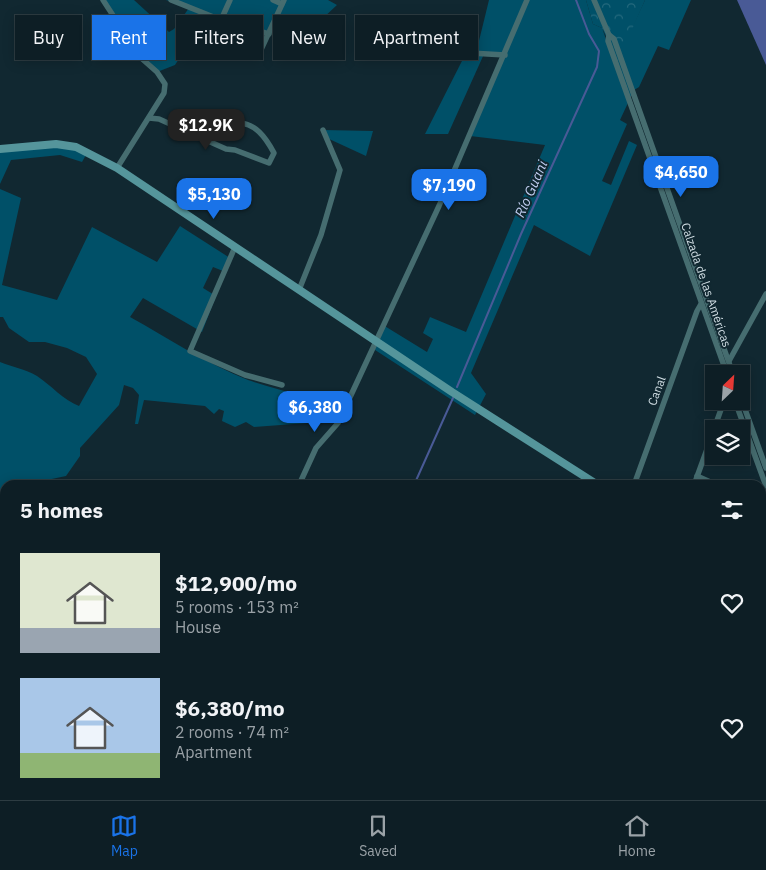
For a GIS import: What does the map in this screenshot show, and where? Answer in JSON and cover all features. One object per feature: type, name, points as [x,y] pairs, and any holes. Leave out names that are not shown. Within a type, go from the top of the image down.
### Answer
[{"type":"main road","points":[[0,149],[56,144],[76,147],[117,168],[376,341],[590,480]]},
{"type":"street","points":[[103,0],[140,57],[157,72],[165,84],[164,93],[117,168]]},
{"type":"street","points":[[171,0],[208,15]]},
{"type":"street","points":[[223,15],[230,0]]},
{"type":"street","points":[[263,46],[283,2],[273,0]]},
{"type":"street","points":[[302,480],[316,448],[338,423],[439,206],[527,0]]},
{"type":"street","name":"Calzada de las Américas","points":[[594,0],[610,35],[608,41],[642,124],[723,365]]},
{"type":"street","points":[[263,32],[269,34]]},
{"type":"street","points":[[478,53],[505,55]]},
{"type":"street","points":[[149,118],[159,119],[226,149],[235,150],[270,163],[274,153],[260,133],[244,122],[237,123],[232,128]]},
{"type":"street","points":[[299,290],[321,235],[340,170],[323,130]]},
{"type":"street","points":[[235,247],[190,352],[245,375],[282,385]]},
{"type":"street","name":"Calzada de las Américas","points":[[684,247],[730,365]]},
{"type":"street","points":[[729,361],[766,294]]},
{"type":"street","name":"Canal","points":[[636,480],[701,304]]},
{"type":"street","points":[[738,410],[764,480]]},
{"type":"street","points":[[745,410],[766,468]]},
{"type":"street","points":[[696,480],[705,454]]},
{"type":"street","points":[[697,476],[706,480]]},
{"type":"green space","points":[[103,0],[134,0],[150,15],[113,15]]},
{"type":"green space","points":[[166,0],[328,0],[337,5],[326,15],[273,15],[273,34],[263,31],[263,15],[184,15],[189,8]]},
{"type":"green space","points":[[489,0],[586,0],[593,24],[602,28],[615,64],[645,0],[691,0],[669,50],[658,46],[639,87],[634,90],[620,120],[627,124],[602,181],[611,185],[629,141],[637,145],[590,256],[534,225],[471,373],[486,394],[475,415],[372,348],[383,325],[427,352],[433,339],[423,333],[430,317],[466,332],[545,145],[470,136],[505,56],[484,54],[448,134],[425,134],[462,60],[478,60],[478,45]]},
{"type":"green space","points":[[586,0],[645,0],[618,61],[602,28],[593,24]]},
{"type":"green space","points":[[176,26],[176,60],[178,60],[175,65],[157,72],[143,60],[166,60],[166,29],[169,32]]},
{"type":"green space","points":[[323,130],[373,131],[366,156],[327,138]]},
{"type":"green space","points":[[56,144],[87,153],[82,162],[60,155],[11,160],[0,184],[0,149]]},
{"type":"green space","points":[[0,189],[21,198],[2,285],[57,300],[92,227],[157,262],[180,226],[230,258],[223,271],[213,267],[203,288],[216,296],[202,332],[143,298],[130,317],[233,374],[343,410],[338,423],[334,421],[254,427],[246,422],[235,427],[222,421],[224,411],[219,409],[214,414],[205,406],[144,400],[138,424],[135,424],[139,395],[133,388],[124,385],[119,405],[80,448],[80,456],[66,476],[47,480],[0,480],[0,362],[37,376],[68,400],[79,406],[97,374],[86,357],[67,348],[45,342],[29,342],[9,328],[3,317],[0,317]]},
{"type":"shaded area","points":[[737,0],[766,0],[766,65]]},
{"type":"waterway","name":"Río Guani","points":[[457,387],[521,234],[597,67],[599,51],[589,34],[576,0]]},
{"type":"waterway","name":"Río Guani","points":[[416,480],[453,398]]}]
